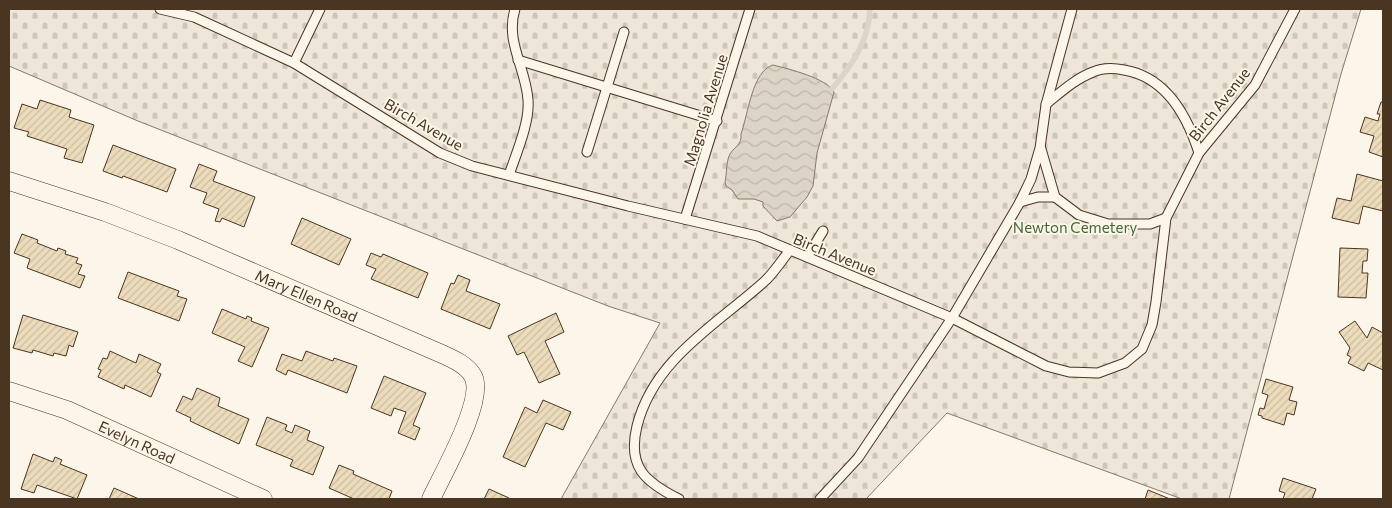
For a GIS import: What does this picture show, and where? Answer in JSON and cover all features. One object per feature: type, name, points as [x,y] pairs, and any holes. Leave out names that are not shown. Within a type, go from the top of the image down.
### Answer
[{"type":"street","name":"Mary Ellen Road","points":[[9,181],[105,212],[178,240],[442,354],[466,368],[474,377],[476,399],[431,499]]},
{"type":"street","name":"Evelyn Road","points":[[9,391],[67,410],[263,499]]},
{"type":"lane","name":"Birch Avenue","points":[[160,9],[194,17],[294,63],[440,153],[472,166],[756,236],[952,318],[1046,366],[1069,372],[1098,373],[1125,363],[1142,349],[1152,325],[1166,218],[1198,153],[1254,85],[1295,9]]},
{"type":"lane","points":[[294,63],[320,9]]},
{"type":"lane","points":[[509,176],[528,103],[526,81],[512,36],[511,20],[515,9]]},
{"type":"lane","name":"Magnolia Avenue","points":[[685,219],[717,121],[750,9]]},
{"type":"lane","points":[[820,499],[858,458],[952,318],[1020,202],[1031,179],[1040,148],[1046,105],[1072,9]]},
{"type":"lane","points":[[586,152],[624,32]]},
{"type":"lane","points":[[518,60],[717,121]]},
{"type":"lane","points":[[1046,105],[1072,83],[1095,71],[1115,68],[1131,71],[1148,77],[1166,91],[1182,112],[1191,130],[1198,153]]},
{"type":"lane","points":[[1040,148],[1046,175],[1055,197],[1079,215],[1108,224],[1150,224],[1166,218]]},
{"type":"lane","points":[[1020,202],[1038,197],[1055,197]]},
{"type":"lane","points":[[807,257],[823,231]]},
{"type":"lane","points":[[679,499],[644,478],[635,462],[633,440],[646,398],[654,383],[671,362],[767,279],[790,250]]},
{"type":"green space","name":"Newton Cemetery","points":[[9,9],[1361,9],[1341,74],[1229,499],[1182,499],[947,413],[866,499],[561,499],[660,323],[608,306],[138,121],[9,66]]},
{"type":"water","points":[[773,65],[815,78],[830,87],[834,92],[817,153],[813,186],[807,197],[790,217],[777,221],[763,206],[763,202],[754,199],[738,199],[732,190],[726,186],[725,182],[729,157],[740,141],[755,84],[766,69]]},
{"type":"building","points":[[40,100],[71,110],[69,117],[94,125],[82,163],[64,158],[67,149],[27,136],[29,132],[14,128],[22,104],[37,109]]},
{"type":"building","points":[[1381,102],[1383,102],[1383,157],[1369,152],[1374,136],[1360,132],[1365,117],[1378,121],[1380,114],[1377,114]]},
{"type":"building","points":[[113,145],[176,169],[167,192],[103,171]]},
{"type":"building","points":[[199,164],[217,171],[213,181],[255,197],[244,227],[222,218],[220,222],[215,221],[219,209],[203,203],[207,193],[190,187]]},
{"type":"building","points":[[1357,174],[1383,181],[1383,211],[1363,206],[1359,224],[1332,218],[1337,198],[1351,201]]},
{"type":"building","points":[[302,218],[351,239],[339,265],[291,244]]},
{"type":"building","points":[[22,234],[38,240],[37,243],[57,251],[58,248],[66,251],[65,254],[78,258],[76,263],[82,265],[78,274],[85,276],[80,288],[27,268],[30,259],[14,253]]},
{"type":"building","points":[[1340,248],[1368,249],[1367,261],[1363,261],[1362,273],[1368,273],[1366,298],[1338,297]]},
{"type":"building","points":[[371,253],[381,257],[383,254],[428,273],[418,298],[371,279],[376,269],[366,265]]},
{"type":"building","points":[[128,272],[179,291],[177,296],[187,299],[179,321],[118,298]]},
{"type":"building","points":[[458,275],[470,280],[466,291],[500,304],[490,329],[441,309],[451,283],[454,284]]},
{"type":"building","points":[[222,309],[246,319],[247,316],[252,318],[251,321],[269,328],[252,367],[238,361],[245,347],[212,333]]},
{"type":"building","points":[[556,313],[564,332],[545,341],[560,374],[539,383],[524,352],[517,355],[508,336]]},
{"type":"building","points":[[23,315],[78,332],[73,347],[69,345],[66,356],[54,353],[53,356],[33,350],[32,353],[13,348]]},
{"type":"building","points":[[1355,321],[1367,338],[1372,327],[1383,333],[1383,370],[1368,363],[1364,371],[1348,363],[1351,357],[1347,355],[1350,348],[1339,332]]},
{"type":"building","points":[[110,351],[136,363],[139,354],[161,364],[157,372],[161,374],[151,397],[125,385],[124,389],[98,377],[101,370],[98,369],[103,358],[107,359]]},
{"type":"building","points":[[306,351],[333,361],[334,358],[357,366],[347,393],[288,370],[286,375],[276,370],[282,354],[302,361]]},
{"type":"building","points":[[384,376],[426,393],[413,425],[420,428],[415,440],[398,433],[406,412],[394,408],[391,416],[371,408]]},
{"type":"building","points":[[1266,379],[1293,387],[1289,400],[1297,402],[1294,415],[1287,413],[1284,425],[1258,415],[1260,408],[1264,409],[1268,395],[1262,393]]},
{"type":"building","points":[[197,388],[220,398],[218,406],[249,419],[239,444],[190,421],[191,418],[176,411],[183,396],[192,400]]},
{"type":"building","points":[[543,400],[571,412],[563,430],[546,423],[525,467],[503,457],[525,407],[537,413]]},
{"type":"building","points":[[267,417],[287,425],[285,430],[292,433],[295,425],[310,431],[307,440],[324,447],[313,475],[290,466],[293,460],[256,445]]},
{"type":"building","points":[[33,454],[53,462],[55,457],[62,460],[60,464],[87,475],[77,499],[37,485],[34,493],[21,489]]},
{"type":"building","points":[[339,465],[354,471],[353,474],[392,491],[389,499],[354,499],[329,488]]},
{"type":"building","points":[[1283,478],[1316,489],[1312,499],[1283,499],[1285,493],[1279,491]]},
{"type":"building","points":[[114,488],[139,499],[109,499]]},
{"type":"building","points":[[489,489],[509,498],[509,499],[484,499]]},
{"type":"building","points":[[1148,490],[1170,499],[1145,499]]},
{"type":"waterway","points":[[832,89],[853,62],[863,42],[869,21],[870,9]]}]
